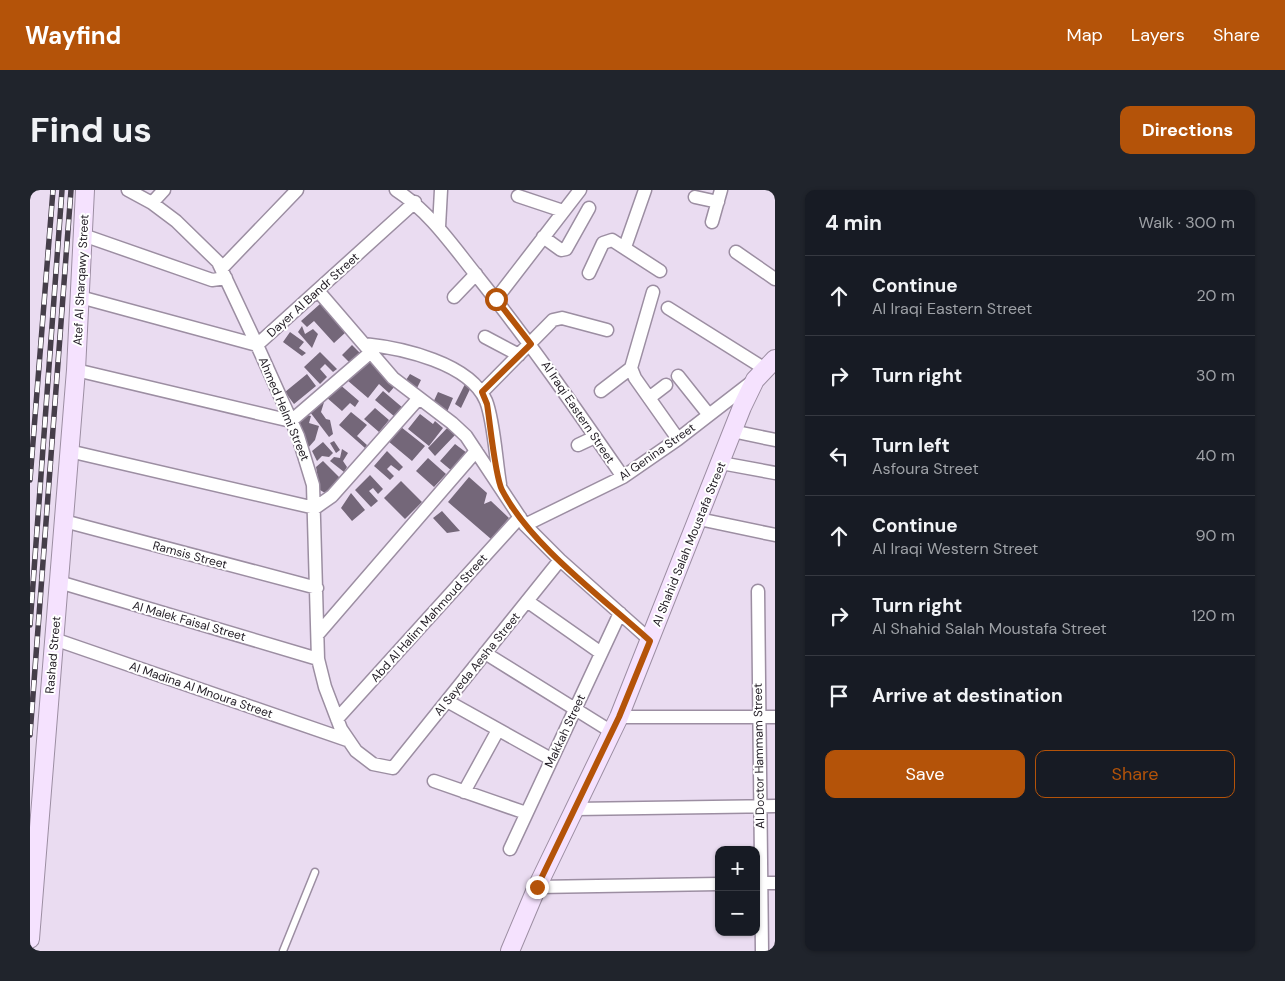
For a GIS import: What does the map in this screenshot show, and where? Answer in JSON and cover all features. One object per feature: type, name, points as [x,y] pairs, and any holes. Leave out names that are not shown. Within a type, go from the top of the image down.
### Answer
[{"type":"street","name":"Atef Al Sharqawy Street","points":[[76,370],[85,190]]},
{"type":"street","name":"Ahmed Helmi Street","points":[[128,190],[152,203],[198,240],[224,273],[291,421],[313,485],[318,659],[325,687],[347,740],[367,761],[382,767],[393,768]]},
{"type":"street","points":[[152,203],[164,190]]},
{"type":"street","points":[[83,235],[212,280],[224,273],[296,190]]},
{"type":"street","name":"Al Iraqi Eastern Street","points":[[396,190],[415,202],[439,228],[496,299],[531,344],[623,477]]},
{"type":"street","points":[[439,228],[441,190]]},
{"type":"street","points":[[496,299],[580,190]]},
{"type":"street","points":[[625,247],[645,190]]},
{"type":"street","points":[[518,196],[563,211]]},
{"type":"street","points":[[695,197],[720,196],[712,222]]},
{"type":"street","name":"Dayer Al Bandr Street","points":[[80,297],[257,345],[319,292],[415,202]]},
{"type":"street","points":[[543,237],[561,250],[566,249],[589,208]]},
{"type":"street","points":[[590,273],[603,242],[612,240],[660,271]]},
{"type":"street","points":[[736,252],[775,279]]},
{"type":"street","points":[[454,297],[476,274]]},
{"type":"street","points":[[319,292],[393,378],[466,436],[523,521],[560,560],[650,641]]},
{"type":"street","points":[[601,390],[631,368],[653,292]]},
{"type":"street","points":[[668,308],[765,369]]},
{"type":"street","points":[[482,392],[557,319],[607,330]]},
{"type":"street","points":[[485,337],[519,355]]},
{"type":"street","points":[[76,370],[291,421],[367,348],[407,350],[464,374],[482,392],[487,404],[501,488]]},
{"type":"street","points":[[631,368],[649,398],[678,439]]},
{"type":"street","name":"Al Genina Street","points":[[523,521],[623,477],[678,439],[765,369]]},
{"type":"street","name":"Al Shahid Salah Moustafa Street","points":[[510,951],[537,887],[615,725],[721,463],[732,431],[765,369]]},
{"type":"street","name":"Rashad Street","points":[[30,939],[76,370]]},
{"type":"street","points":[[678,376],[709,415]]},
{"type":"street","points":[[649,398],[666,385]]},
{"type":"street","points":[[69,451],[315,508],[332,496],[419,398]]},
{"type":"street","points":[[732,431],[775,440]]},
{"type":"street","points":[[578,445],[595,437]]},
{"type":"street","points":[[318,634],[476,452]]},
{"type":"street","points":[[721,463],[775,473]]},
{"type":"street","points":[[698,520],[775,535]]},
{"type":"street","name":"Ramsis Street","points":[[64,521],[317,588]]},
{"type":"street","name":"Abd Al Halim Mahmoud Street","points":[[337,719],[523,521]]},
{"type":"street","name":"Al Sayeda Aesha Street","points":[[393,768],[560,560]]},
{"type":"street","name":"Al Malek Faisal Street","points":[[59,582],[318,659]]},
{"type":"street","name":"Al Doctor Hammam Street","points":[[758,591],[759,846]]},
{"type":"street","points":[[527,601],[601,653]]},
{"type":"street","name":"Makkah Street","points":[[510,848],[620,613]]},
{"type":"street","name":"Al Madina Al Mnoura Street","points":[[54,639],[347,740]]},
{"type":"street","points":[[485,653],[575,709],[615,725],[775,717]]},
{"type":"street","points":[[446,702],[551,759]]},
{"type":"street","points":[[464,792],[498,730]]},
{"type":"street","points":[[434,781],[526,812]]},
{"type":"street","points":[[575,809],[775,806]]},
{"type":"street","points":[[760,883],[775,883]]},
{"type":"street","points":[[537,887],[715,884]]},
{"type":"street","name":"Al Doctor Hammam Street","points":[[758,891],[762,951]]},
{"type":"lane","points":[[282,951],[315,872]]},
{"type":"building","points":[[320,304],[346,332],[334,343],[314,321],[307,327],[301,321]]},
{"type":"building","points":[[302,326],[305,334],[313,329],[318,334],[312,348],[298,332]]},
{"type":"building","points":[[290,332],[304,342],[299,348],[306,353],[302,356],[283,342]]},
{"type":"building","points":[[352,345],[360,353],[350,363],[342,355]]},
{"type":"building","points":[[320,352],[337,369],[333,372],[325,364],[320,369],[327,377],[320,384],[304,367]]},
{"type":"building","points":[[368,355],[395,386],[389,393],[379,384],[368,398],[347,380]]},
{"type":"building","points":[[307,374],[316,386],[294,404],[285,392]]},
{"type":"building","points":[[410,374],[421,380],[416,390],[404,383]]},
{"type":"building","points":[[338,383],[359,401],[355,407],[350,403],[342,411],[326,397]]},
{"type":"building","points":[[465,384],[471,387],[461,408],[455,404]]},
{"type":"building","points":[[383,391],[403,408],[395,417],[375,400]]},
{"type":"building","points":[[438,392],[453,398],[447,412],[432,405]]},
{"type":"building","points":[[325,399],[321,412],[326,419],[330,420],[333,434],[329,437],[310,412]]},
{"type":"building","points":[[375,408],[389,420],[379,432],[364,419]]},
{"type":"building","points":[[351,412],[367,425],[357,436],[367,445],[365,448],[339,425]]},
{"type":"building","points":[[304,414],[311,416],[309,423],[319,426],[315,440],[308,448],[296,422]]},
{"type":"building","points":[[420,414],[433,424],[435,421],[443,428],[429,446],[408,429]]},
{"type":"building","points":[[449,426],[456,434],[435,456],[428,448]]},
{"type":"building","points":[[401,427],[425,446],[412,461],[388,441]]},
{"type":"building","points":[[334,441],[340,450],[336,453],[330,443]]},
{"type":"building","points":[[323,442],[333,453],[329,457],[322,456],[317,461],[312,451]]},
{"type":"building","points":[[455,444],[467,453],[452,471],[440,461]]},
{"type":"building","points":[[342,449],[348,453],[343,461],[347,467],[344,472],[330,461],[334,457],[340,458]]},
{"type":"building","points":[[387,451],[403,467],[399,471],[391,465],[387,469],[394,476],[390,480],[374,466]]},
{"type":"building","points":[[428,458],[446,474],[434,487],[416,471]]},
{"type":"building","points":[[323,461],[340,478],[325,493],[320,490],[316,467]]},
{"type":"building","points":[[370,475],[383,489],[378,494],[373,488],[369,491],[378,501],[371,507],[355,490]]},
{"type":"building","points":[[469,477],[487,493],[484,504],[491,501],[509,518],[491,539],[448,502]]},
{"type":"building","points":[[401,481],[422,502],[405,519],[384,498]]},
{"type":"building","points":[[351,493],[365,510],[352,521],[341,508]]},
{"type":"building","points":[[442,511],[460,531],[447,533],[433,518]]},
{"type":"railway","points":[[30,480],[53,190]]},
{"type":"railway","points":[[30,625],[62,190]]},
{"type":"railway","points":[[30,735],[71,190]]},
{"type":"route","points":[[496,299],[531,344],[482,392],[487,404],[501,488],[526,525],[560,560],[650,641],[619,717],[537,887]]}]
